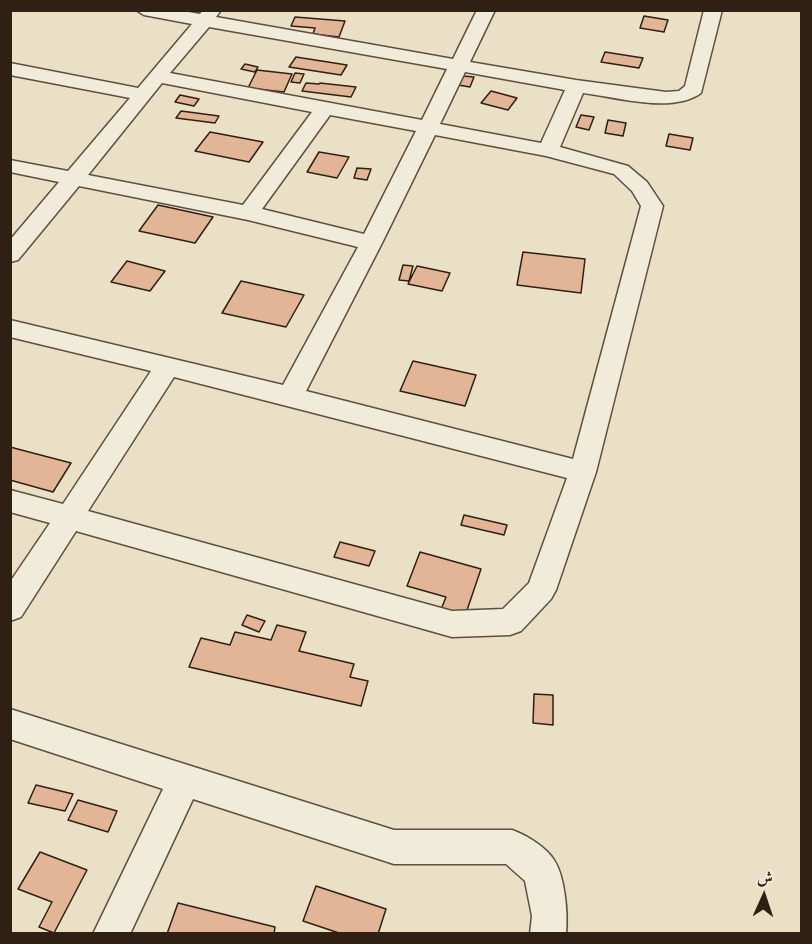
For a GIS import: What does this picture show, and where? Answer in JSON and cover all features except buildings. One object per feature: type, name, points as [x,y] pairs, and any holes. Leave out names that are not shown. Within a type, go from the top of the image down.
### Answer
[{"type":"street","points":[[144,10],[208,16],[458,65],[576,86],[666,98],[684,96],[694,89],[713,10]]},
{"type":"street","points":[[290,396],[371,243],[486,10]]},
{"type":"street","points":[[10,255],[208,16]]},
{"type":"street","points":[[10,69],[144,95]]},
{"type":"street","points":[[10,501],[452,624],[510,622],[541,590],[583,472],[652,206],[640,188],[621,170],[548,150],[159,77]]},
{"type":"street","points":[[548,150],[576,86]]},
{"type":"street","points":[[248,213],[324,109]]},
{"type":"street","points":[[10,166],[248,213],[371,243]]},
{"type":"street","points":[[10,328],[290,396],[583,472]]},
{"type":"street","points":[[10,608],[168,366]]},
{"type":"street","points":[[10,724],[394,847],[512,847],[541,871],[550,915],[548,933]]},
{"type":"street","points":[[111,933],[185,780]]}]
